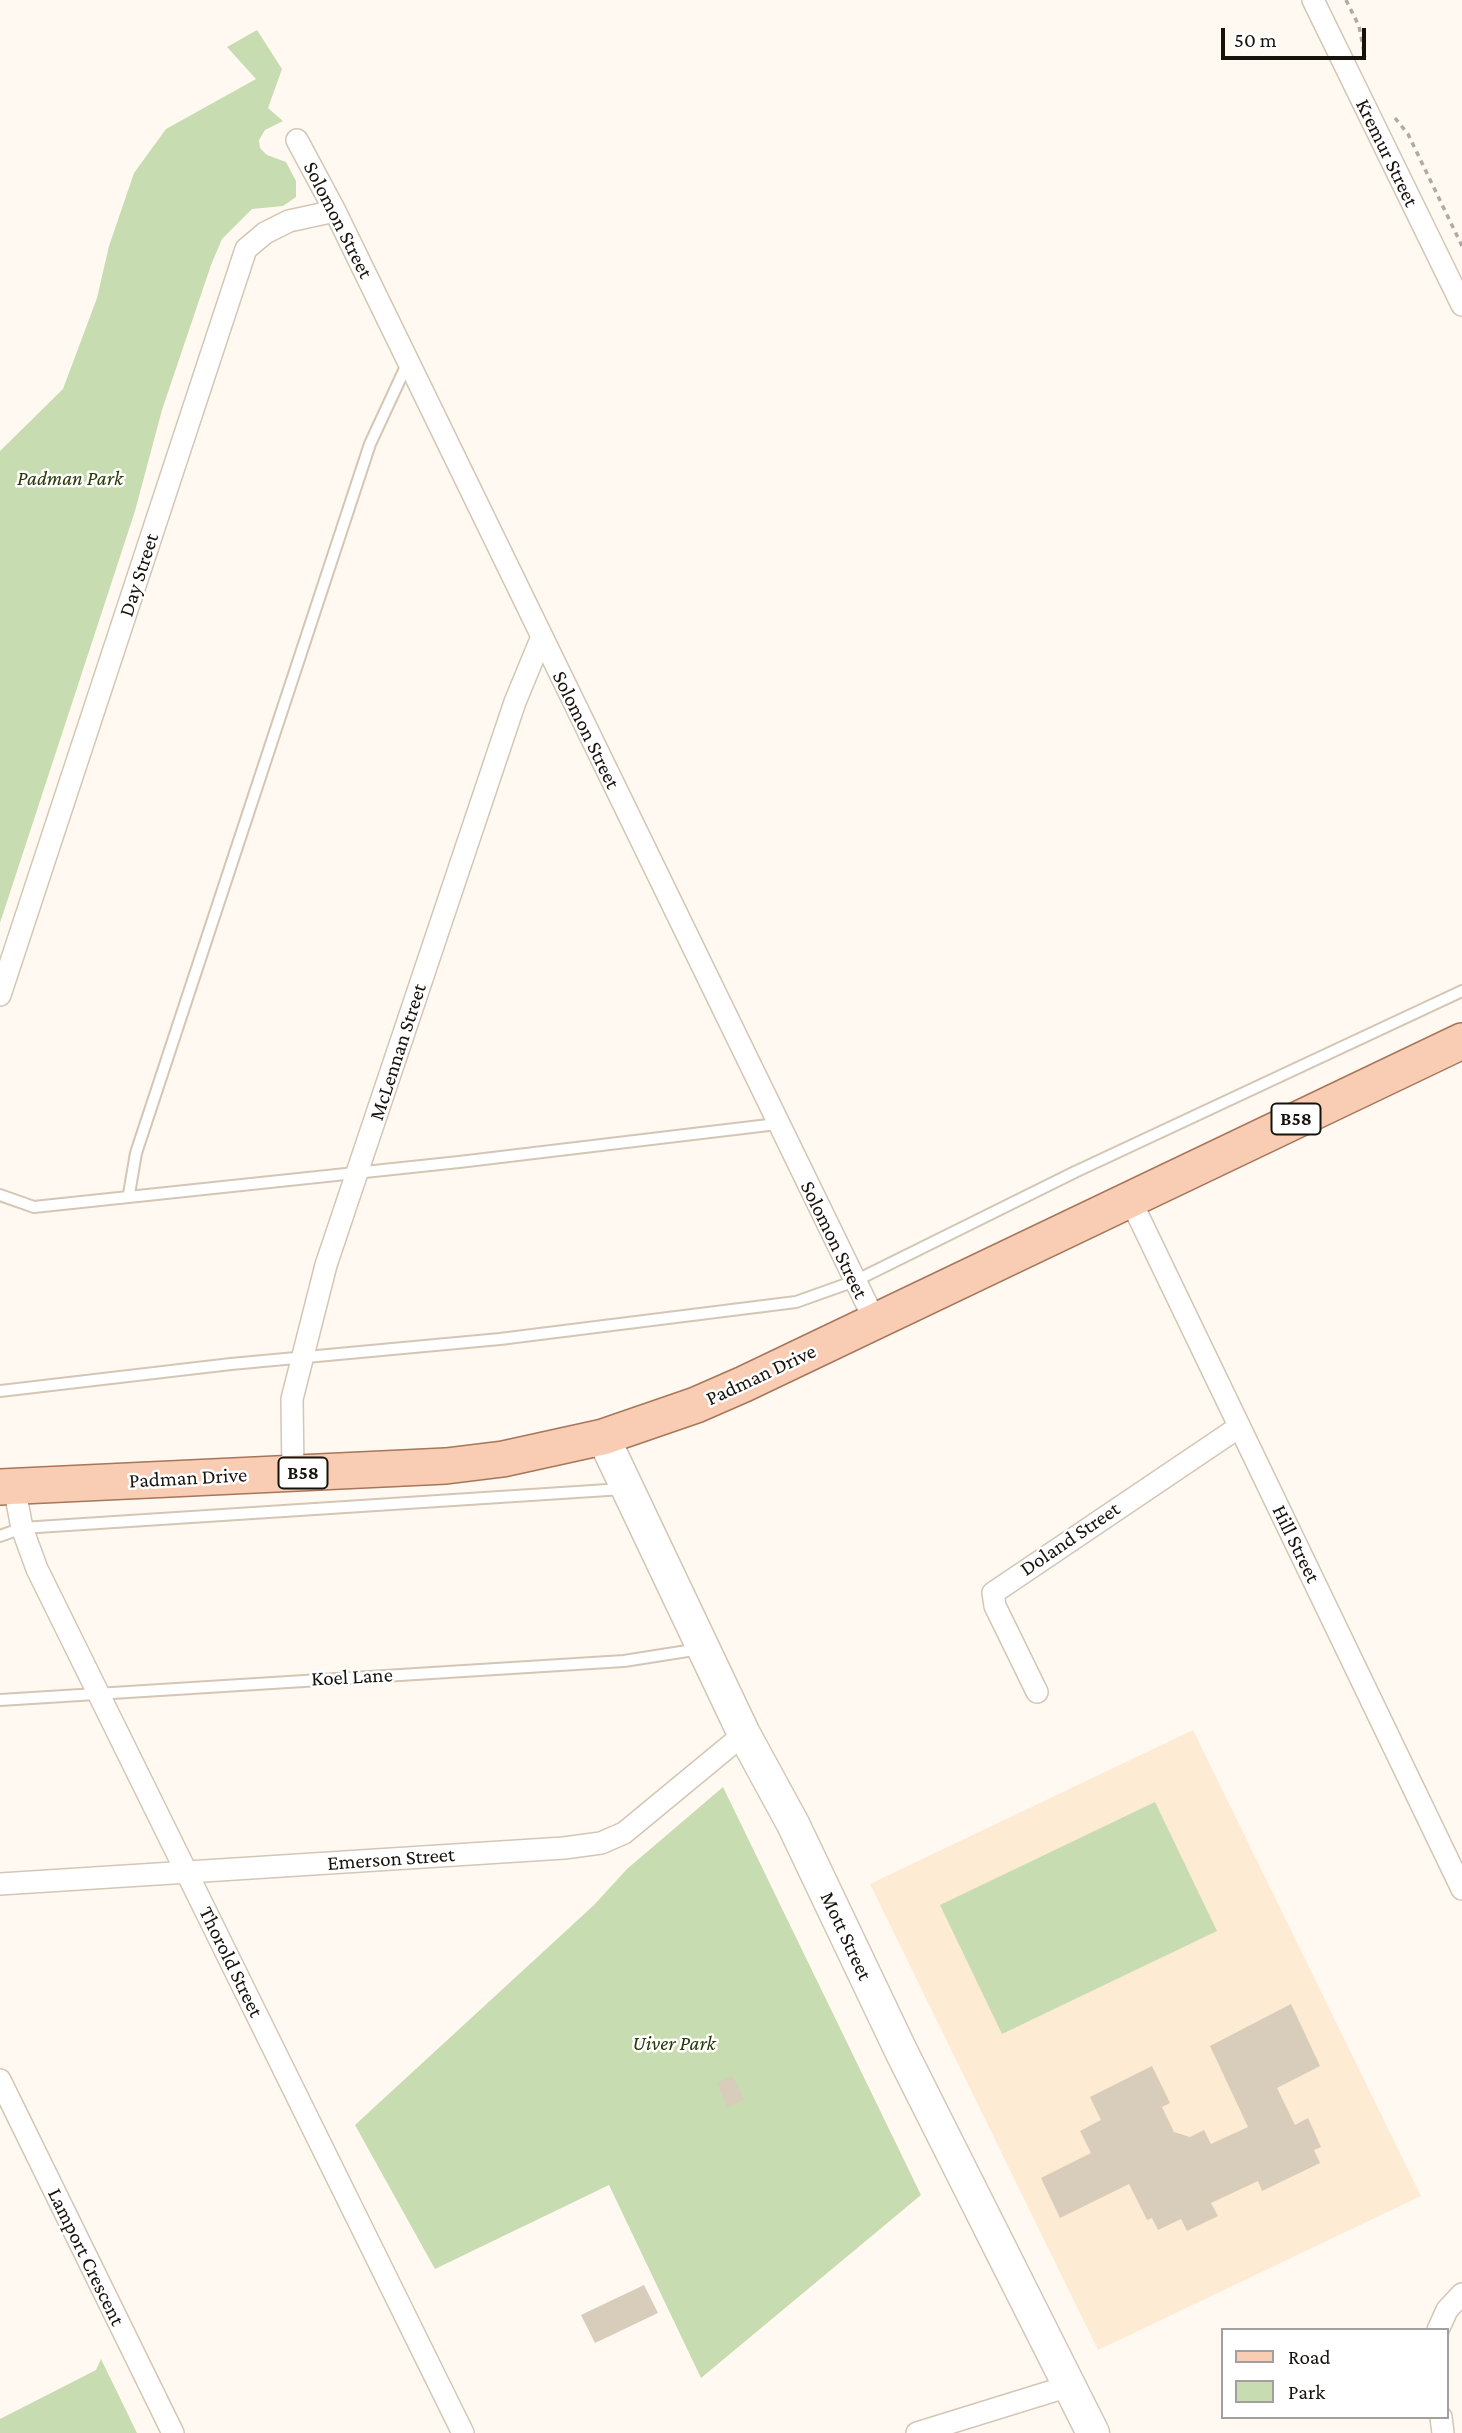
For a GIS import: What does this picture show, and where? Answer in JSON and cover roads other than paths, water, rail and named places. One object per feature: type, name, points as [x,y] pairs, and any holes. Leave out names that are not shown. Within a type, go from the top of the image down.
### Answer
[{"type":"main road","name":"Padman Drive","points":[[7,1486],[446,1466],[503,1459],[603,1437],[696,1405],[1460,1046]]},
{"type":"street","name":"Kremur Street","points":[[1313,0],[1462,305]]},
{"type":"street","name":"Solomon Street","points":[[297,139],[335,211],[875,1321]]},
{"type":"street","name":"Day Street","points":[[0,995],[246,249],[265,233],[289,221],[335,211]]},
{"type":"street","name":"McLennan Street","points":[[293,1474],[290,1419],[300,1359],[326,1265],[515,702],[541,639]]},
{"type":"street","name":"Hill Street","points":[[1130,1199],[1462,1889]]},
{"type":"street","name":"Doland Street","points":[[1037,1692],[995,1606],[993,1593],[1239,1427]]},
{"type":"street","name":"Mott Street","points":[[603,1437],[625,1489],[744,1734],[793,1824],[902,2053],[1093,2433]]},
{"type":"street","name":"Thorold Street","points":[[7,1486],[37,1569],[463,2433]]},
{"type":"street","name":"Emerson Street","points":[[0,1884],[565,1848],[601,1843],[624,1833],[744,1734]]},
{"type":"street","name":"Lamport Crescent","points":[[0,2080],[173,2433]]},
{"type":"street","points":[[1439,2328],[1447,2310],[1462,2294]]},
{"type":"street","points":[[916,2433],[954,2428],[1069,2386]]},
{"type":"lane","points":[[129,1194],[136,1153],[370,444],[408,362]]},
{"type":"lane","points":[[0,1391],[771,1307],[822,1295],[1075,1172],[1462,991]]},
{"type":"lane","points":[[0,1195],[34,1206],[777,1124]]},
{"type":"lane","points":[[0,1536],[22,1528],[625,1489]]},
{"type":"lane","name":"Koel Lane","points":[[0,1700],[99,1696],[262,1682],[624,1661],[703,1649]]},
{"type":"park label","name":"Padman Park","points":[[70,479]]},
{"type":"park label","name":"Uiver Park","points":[[674,2044]]}]
